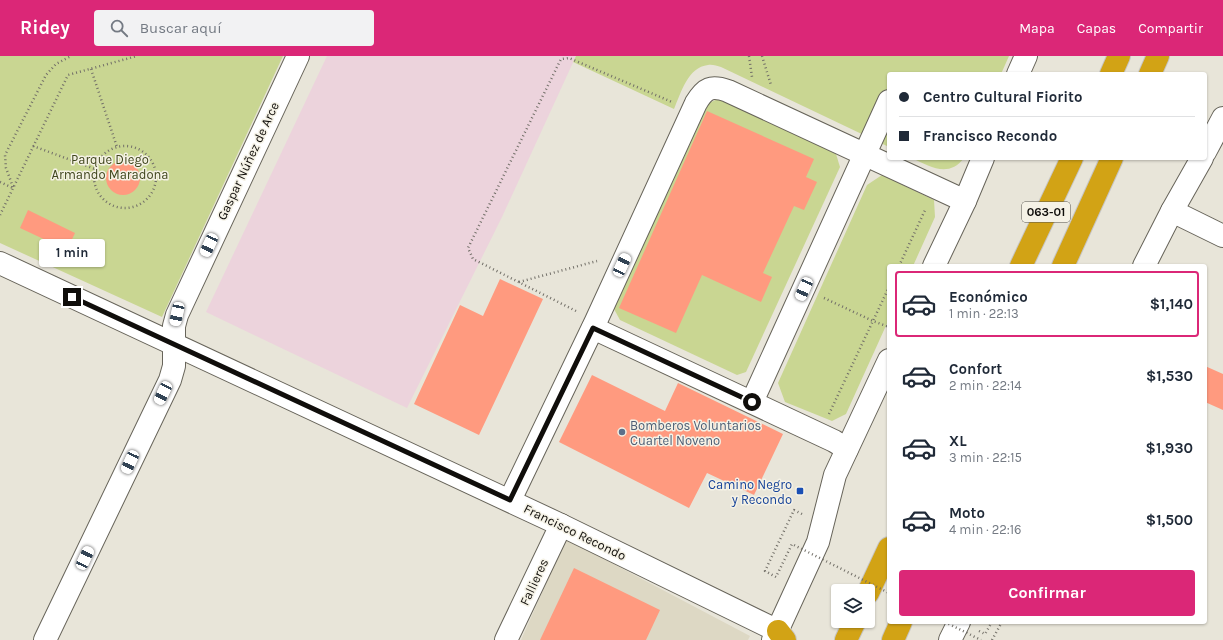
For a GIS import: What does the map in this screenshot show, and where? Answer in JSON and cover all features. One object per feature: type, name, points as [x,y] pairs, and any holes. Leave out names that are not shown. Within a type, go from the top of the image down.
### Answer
[{"type":"highway","points":[[1112,72],[1120,56]]},
{"type":"highway","points":[[1151,72],[1158,56]]},
{"type":"highway","name":"063-01","points":[[1022,264],[1071,160]]},
{"type":"highway","name":"063-01","points":[[1064,264],[1111,160]]},
{"type":"highway","points":[[872,584],[887,552]]},
{"type":"highway","points":[[893,640],[900,624]]},
{"type":"highway","points":[[846,640],[852,628]]},
{"type":"street","name":"Gaspar Núñez de Arce","points":[[46,640],[170,380],[174,366],[174,326],[177,314],[298,56]]},
{"type":"street","points":[[1019,72],[1026,56]]},
{"type":"street","points":[[510,500],[594,325],[693,110],[701,95],[708,89],[718,88],[728,91],[965,201]]},
{"type":"street","points":[[752,402],[887,106]]},
{"type":"street","points":[[1207,148],[1223,118]]},
{"type":"street","points":[[935,264],[965,201],[982,160]]},
{"type":"street","points":[[1145,264],[1201,160]]},
{"type":"street","points":[[1172,212],[1223,236]]},
{"type":"street","name":"Francisco Recondo","points":[[0,263],[510,500],[779,637]]},
{"type":"street","points":[[594,325],[820,434],[847,449]]},
{"type":"street","points":[[779,637],[818,542],[836,475],[887,364]]},
{"type":"street","name":"Fallieres","points":[[506,640],[561,525]]},
{"type":"street","points":[[950,640],[958,624]]},
{"type":"path","points":[[13,188],[6,168],[6,155],[46,74],[56,64],[66,57],[71,56]]},
{"type":"path","points":[[0,216],[68,75],[137,56]]},
{"type":"path","points":[[594,325],[518,282],[472,259],[468,248],[561,58],[569,58],[693,110]]},
{"type":"path","points":[[91,69],[117,148]]},
{"type":"path","points":[[33,146],[95,169]]},
{"type":"path","points":[[127,147],[137,149],[146,155],[152,164],[155,174],[155,184],[151,194],[144,201],[135,206],[125,208],[115,207],[99,194],[95,185],[95,169],[101,158],[108,151],[127,147]]},
{"type":"path","points":[[0,182],[13,188]]},
{"type":"path","points":[[900,264],[935,188]]},
{"type":"path","points":[[518,282],[597,261]]},
{"type":"path","points":[[804,289],[887,326]]},
{"type":"path","points":[[820,434],[887,291]]},
{"type":"path","points":[[802,514],[794,510],[765,571],[776,576],[792,544],[887,592]]},
{"type":"path","points":[[949,624],[981,640]]},
{"type":"path","points":[[985,634],[991,624]]},
{"type":"path","points":[[992,640],[1001,624]]},
{"type":"shaded area","points":[[327,56],[576,56],[502,217],[407,408],[206,312]]},
{"type":"shaded area","points":[[566,539],[750,636],[748,640],[521,640]]},
{"type":"green space","name":"Parque Diego Armando Maradona","points":[[0,56],[283,56],[162,317],[0,243]]},
{"type":"green space","points":[[576,56],[1009,56],[1002,72],[887,72],[887,146],[714,65],[701,67],[695,70],[686,82],[674,109],[573,62]]},
{"type":"green space","points":[[720,98],[836,154],[840,167],[746,372],[737,375],[620,320],[614,309],[709,103]]},
{"type":"green space","points":[[916,160],[962,160],[952,168],[946,169],[939,169]]},
{"type":"green space","points":[[882,175],[934,200],[935,217],[914,264],[887,264],[887,323],[846,414],[832,421],[785,402],[778,383],[867,185]]},
{"type":"building","points":[[707,111],[814,159],[806,177],[817,182],[804,210],[794,206],[763,273],[772,277],[761,302],[702,275],[676,333],[619,308]]},
{"type":"building","points":[[120,161],[126,161],[130,162],[137,168],[140,178],[139,185],[133,192],[126,195],[120,195],[116,194],[109,188],[106,181],[106,175],[107,171],[113,164]]},
{"type":"building","points":[[28,210],[75,233],[67,250],[20,228]]},
{"type":"building","points":[[500,279],[543,299],[479,435],[414,404],[460,305],[483,316]]},
{"type":"building","points":[[1207,367],[1223,374],[1223,410],[1207,403]]},
{"type":"building","points":[[592,375],[665,411],[678,383],[783,434],[754,495],[707,473],[689,508],[559,442]]},
{"type":"building","points":[[574,568],[660,610],[646,640],[540,640]]},
{"type":"place","name":"Bomberos Voluntarios Cuartel Noveno","points":[[622,432]]},
{"type":"place","name":"Camino Negro y Recondo","points":[[800,491]]},
{"type":"route","points":[[72,297],[510,500],[593,328],[752,402]]}]
